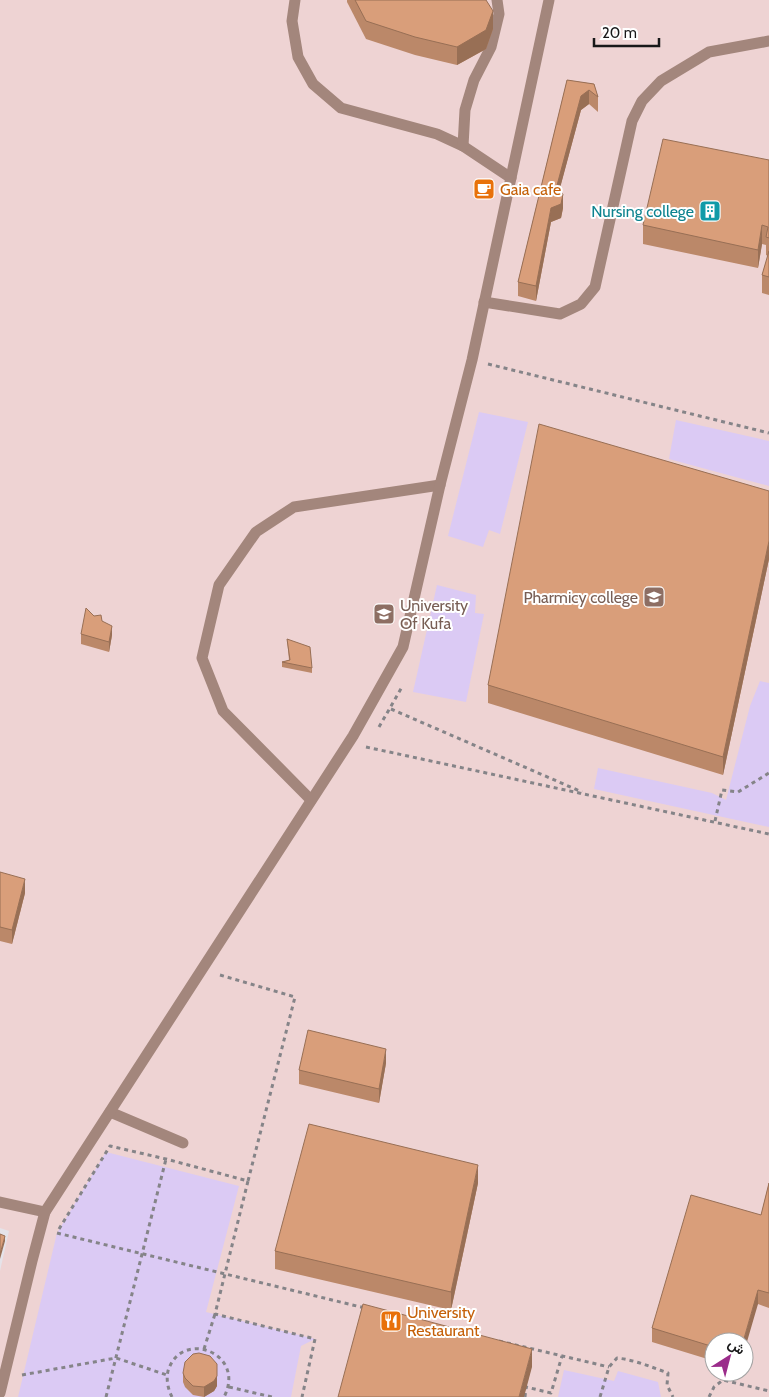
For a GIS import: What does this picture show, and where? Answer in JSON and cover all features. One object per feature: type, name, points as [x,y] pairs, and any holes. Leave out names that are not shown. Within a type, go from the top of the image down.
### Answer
[{"type":"lane","points":[[295,0],[292,21],[298,58],[313,84],[341,108],[437,134],[463,146],[511,178]]},
{"type":"lane","points":[[463,146],[466,110],[474,80],[491,47],[499,14],[497,0]]},
{"type":"lane","points":[[0,1393],[45,1212],[353,736],[403,647],[440,485],[472,360],[549,0]]},
{"type":"lane","points":[[484,302],[560,314],[581,304],[595,287],[632,121],[642,101],[661,82],[709,52],[769,41]]},
{"type":"lane","points":[[311,800],[223,711],[202,658],[219,585],[256,532],[294,506],[440,485]]},
{"type":"lane","points":[[110,1112],[183,1143]]},
{"type":"lane","points":[[0,1202],[45,1212]]},
{"type":"path","points":[[472,360],[769,433]]},
{"type":"path","points":[[390,709],[589,796]]},
{"type":"path","points":[[366,747],[769,834]]},
{"type":"path","points":[[715,821],[722,790],[738,792],[769,773]]},
{"type":"path","points":[[204,1349],[226,1274],[295,997],[220,975]]},
{"type":"path","points":[[248,1181],[110,1146],[57,1233],[370,1309]]},
{"type":"path","points":[[106,1397],[166,1159]]},
{"type":"path","points":[[215,1314],[315,1339],[302,1397]]},
{"type":"path","points":[[495,1339],[609,1367]]},
{"type":"path","points":[[172,1397],[167,1386],[167,1375],[170,1366],[176,1357],[184,1351],[194,1348],[214,1352],[227,1366],[230,1376],[229,1387],[224,1397]]},
{"type":"path","points":[[525,1397],[526,1387],[551,1393],[562,1356]]},
{"type":"path","points":[[22,1375],[116,1358],[167,1375]]},
{"type":"path","points":[[600,1397],[609,1367],[617,1358],[633,1360],[650,1368],[668,1372],[667,1385],[673,1397]]},
{"type":"path","points":[[709,1397],[714,1387],[723,1380],[769,1391]]},
{"type":"path","points":[[229,1387],[272,1397]]},
{"type":"shaded area","name":"University Of Kufa","points":[[0,0],[769,0],[769,1397],[0,1397],[0,1271],[9,1231],[0,1228]]},
{"type":"shaded area","points":[[479,412],[528,422],[500,534],[489,530],[483,547],[448,536]]},
{"type":"shaded area","points":[[676,420],[769,441],[769,486],[669,459]]},
{"type":"shaded area","points":[[437,585],[476,595],[475,613],[484,614],[466,702],[413,692]]},
{"type":"shaded area","points":[[760,681],[769,683],[769,827],[594,789],[598,768],[712,793],[726,800],[750,706]]},
{"type":"shaded area","points":[[106,1152],[239,1186],[206,1312],[315,1339],[301,1346],[291,1397],[18,1397],[57,1233]]},
{"type":"shaded area","points":[[564,1370],[614,1381],[618,1371],[658,1382],[661,1397],[558,1397]]},
{"type":"building","points":[[355,0],[486,0],[493,11],[486,30],[457,47],[415,37],[366,21]]},
{"type":"building","points":[[567,80],[594,84],[598,97],[589,90],[581,96],[556,189],[563,194],[561,204],[551,208],[536,286],[518,282]]},
{"type":"building","name":"Nursing college","points":[[663,139],[769,160],[769,238],[766,237],[768,227],[762,225],[758,250],[643,225]]},
{"type":"building","points":[[769,251],[769,277],[762,275]]},
{"type":"building","name":"Pharmicy college","points":[[539,424],[769,491],[769,541],[723,757],[488,685]]},
{"type":"building","points":[[86,608],[94,616],[101,615],[102,621],[112,626],[109,642],[81,634]]},
{"type":"building","points":[[287,639],[310,647],[312,668],[282,662],[290,660]]},
{"type":"building","points":[[0,872],[25,879],[12,930],[0,927]]},
{"type":"building","points":[[308,1030],[386,1049],[379,1089],[299,1070]]},
{"type":"building","points":[[309,1124],[478,1165],[451,1292],[275,1251]]},
{"type":"building","points":[[769,1183],[769,1293],[758,1290],[746,1332],[704,1332],[704,1344],[652,1328],[691,1195],[761,1215]]},
{"type":"building","points":[[0,1234],[5,1236],[0,1254]]},
{"type":"building","points":[[363,1304],[532,1349],[519,1397],[338,1397]]},
{"type":"building","points":[[199,1353],[210,1356],[217,1364],[217,1376],[214,1381],[204,1387],[193,1386],[183,1373],[185,1362],[193,1354]]},
{"type":"place","name":"Gaia cafe","points":[[484,189]]},
{"type":"place","name":"Nursing college","points":[[710,211]]},
{"type":"place","name":"Pharmicy college","points":[[654,597]]},
{"type":"place","name":"University Of Kufa","points":[[384,614]]},
{"type":"place","name":"University Restaurant","points":[[391,1321]]}]
